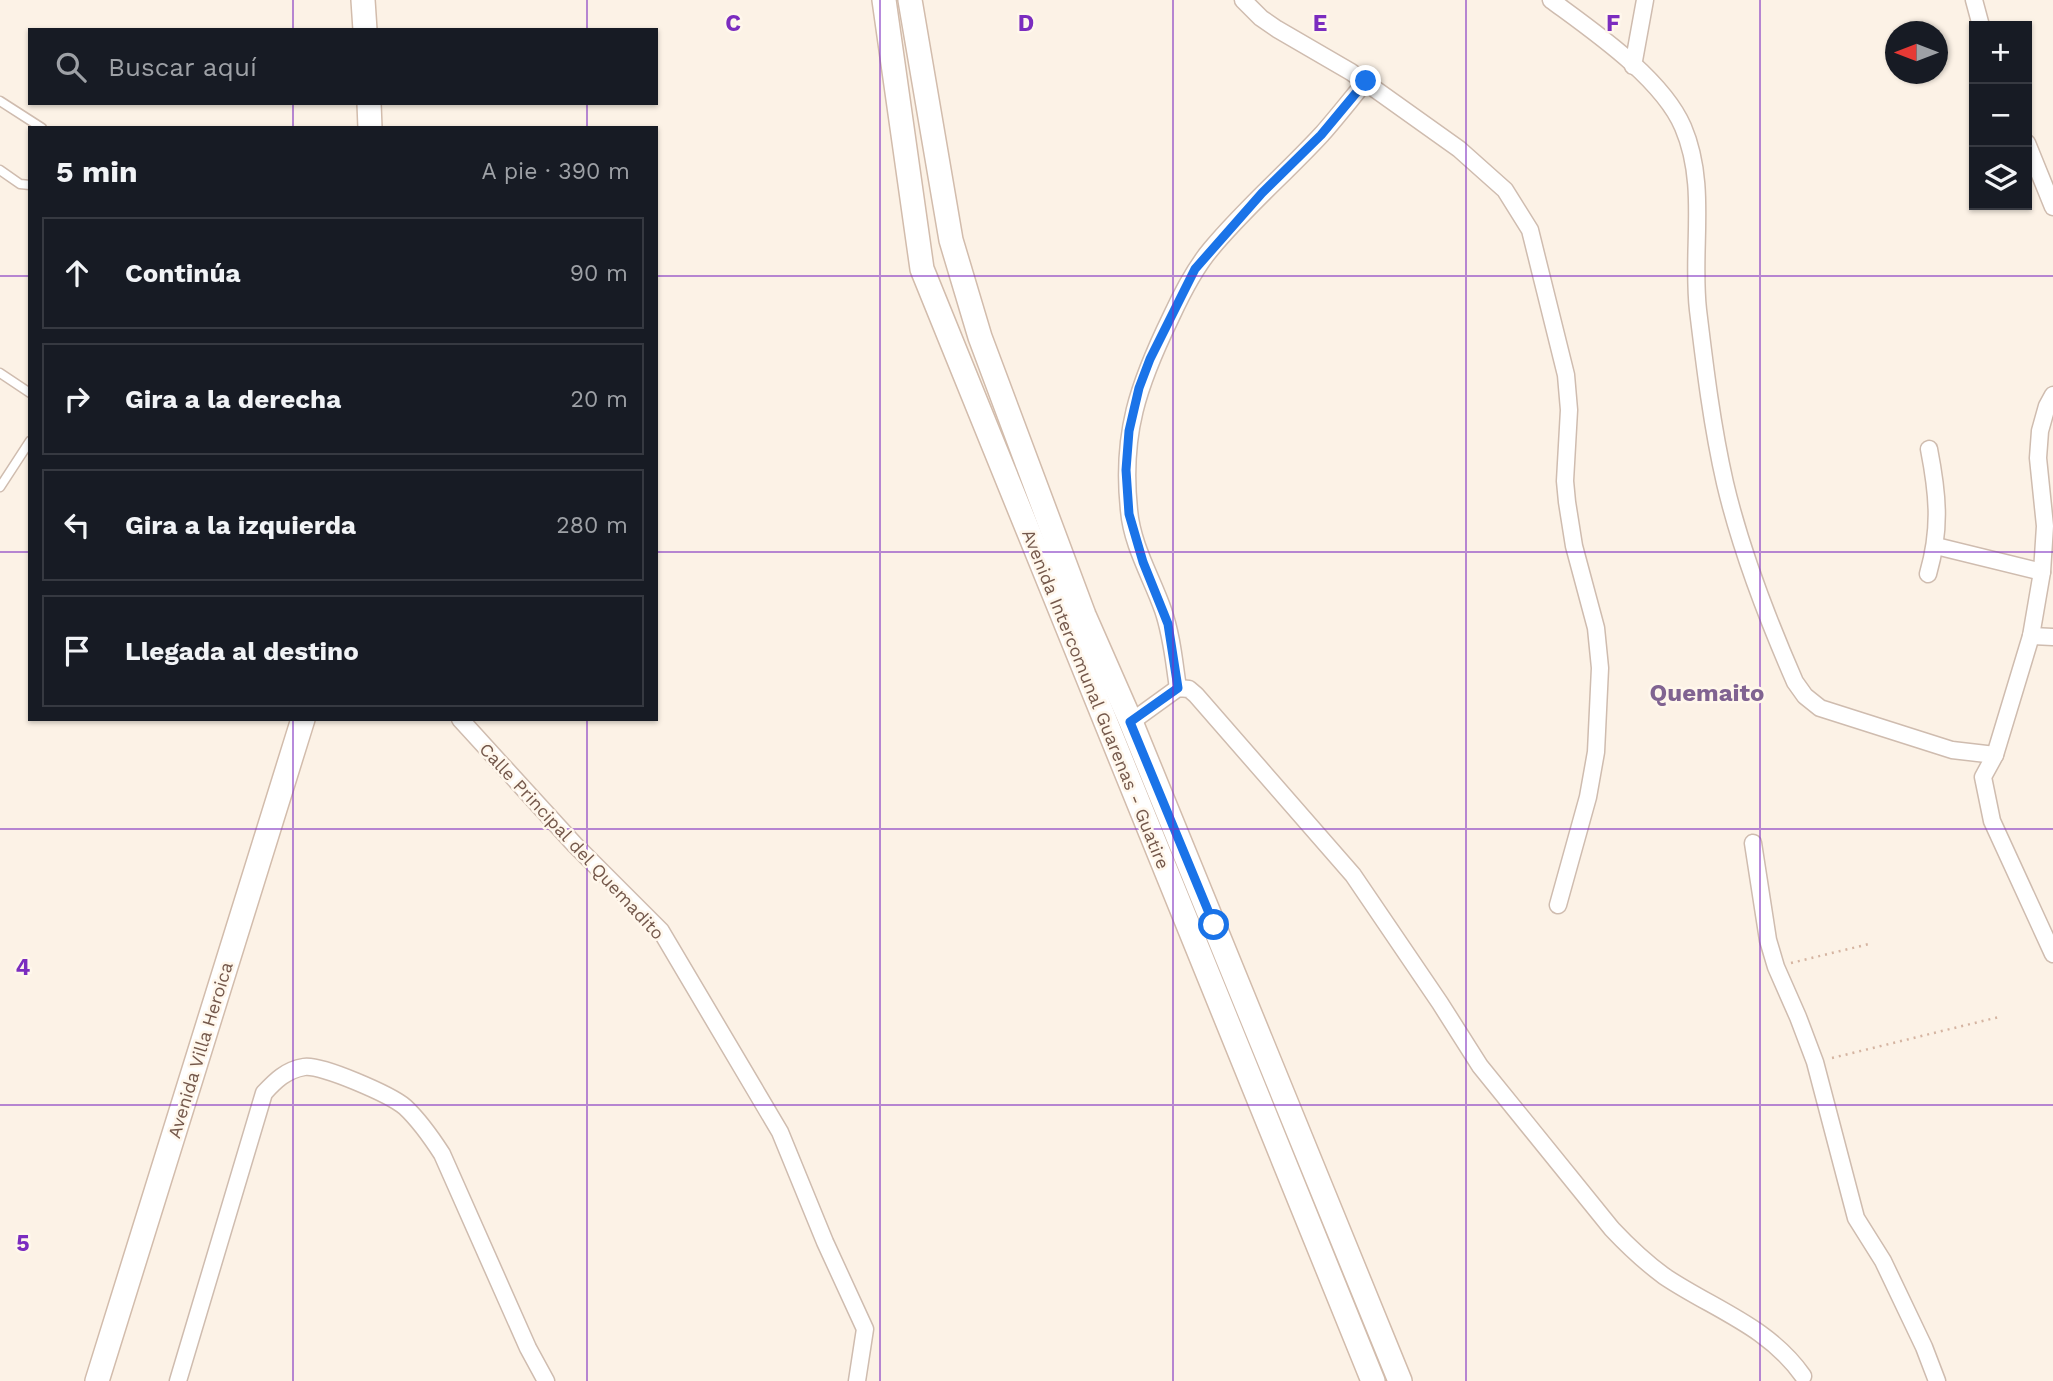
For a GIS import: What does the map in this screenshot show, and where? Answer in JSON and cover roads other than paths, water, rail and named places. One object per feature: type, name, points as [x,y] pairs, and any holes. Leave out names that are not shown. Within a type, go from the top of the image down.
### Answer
[{"type":"main road","points":[[363,0],[365,28]]},
{"type":"main road","name":"Avenida Intercomunal Guarenas - Guatire","points":[[884,0],[922,269],[1373,1381]]},
{"type":"main road","name":"Avenida Intercomunal Guarenas - Guatire","points":[[910,0],[951,240],[980,337],[1084,615],[1401,1381]]},
{"type":"main road","points":[[369,105],[370,126]]},
{"type":"main road","name":"Avenida Villa Heroica","points":[[97,1381],[302,721]]},
{"type":"street","points":[[1243,0],[1261,18],[1366,81],[1459,149],[1494,179],[1514,202],[1530,230],[1563,358],[1569,410],[1565,481],[1567,502],[1574,546],[1596,628],[1600,668],[1595,752],[1588,797],[1558,905]]},
{"type":"street","points":[[1550,0],[1591,29],[1653,83],[1682,126],[1694,169],[1697,195],[1698,306],[1716,439],[1725,484],[1744,548],[1795,682],[1805,696],[1819,708],[1952,750],[1995,755]]},
{"type":"street","points":[[1633,66],[1645,0]]},
{"type":"street","points":[[1974,0],[1980,21]]},
{"type":"street","points":[[1178,688],[1168,624],[1143,562],[1129,514],[1126,470],[1129,431],[1139,388],[1150,359],[1195,269],[1262,193],[1321,135],[1366,81]]},
{"type":"street","points":[[2028,147],[2053,207]]},
{"type":"street","points":[[2053,395],[2040,431],[2038,458],[2045,526],[2042,572],[2031,636],[1995,755],[1983,777],[1992,821],[2053,954]]},
{"type":"street","points":[[1928,574],[1936,545],[1937,498],[1929,449]]},
{"type":"street","points":[[1936,545],[2042,572]]},
{"type":"street","points":[[2031,636],[2053,637]]},
{"type":"street","points":[[1130,722],[1178,688],[1189,689],[1196,695],[1353,875],[1480,1066],[1612,1229],[1629,1247],[1665,1276],[1760,1332],[1785,1352],[1803,1376]]},
{"type":"street","name":"Calle Principal del Quemadito","points":[[462,721],[575,845],[661,931],[779,1132],[865,1329],[857,1381]]},
{"type":"street","points":[[1753,843],[1761,911],[1776,967],[1815,1062],[1856,1218],[1884,1261],[1937,1381]]},
{"type":"street","points":[[178,1381],[264,1093],[281,1075],[305,1066],[335,1072],[403,1105],[425,1128],[442,1154],[528,1348],[546,1381]]},
{"type":"lane","points":[[0,101],[39,126]]},
{"type":"lane","points":[[0,170],[20,184],[28,184]]},
{"type":"lane","points":[[0,373],[28,392]]},
{"type":"lane","points":[[0,487],[28,444]]},
{"type":"district","name":"Quemaito","points":[[1707,693]]}]
